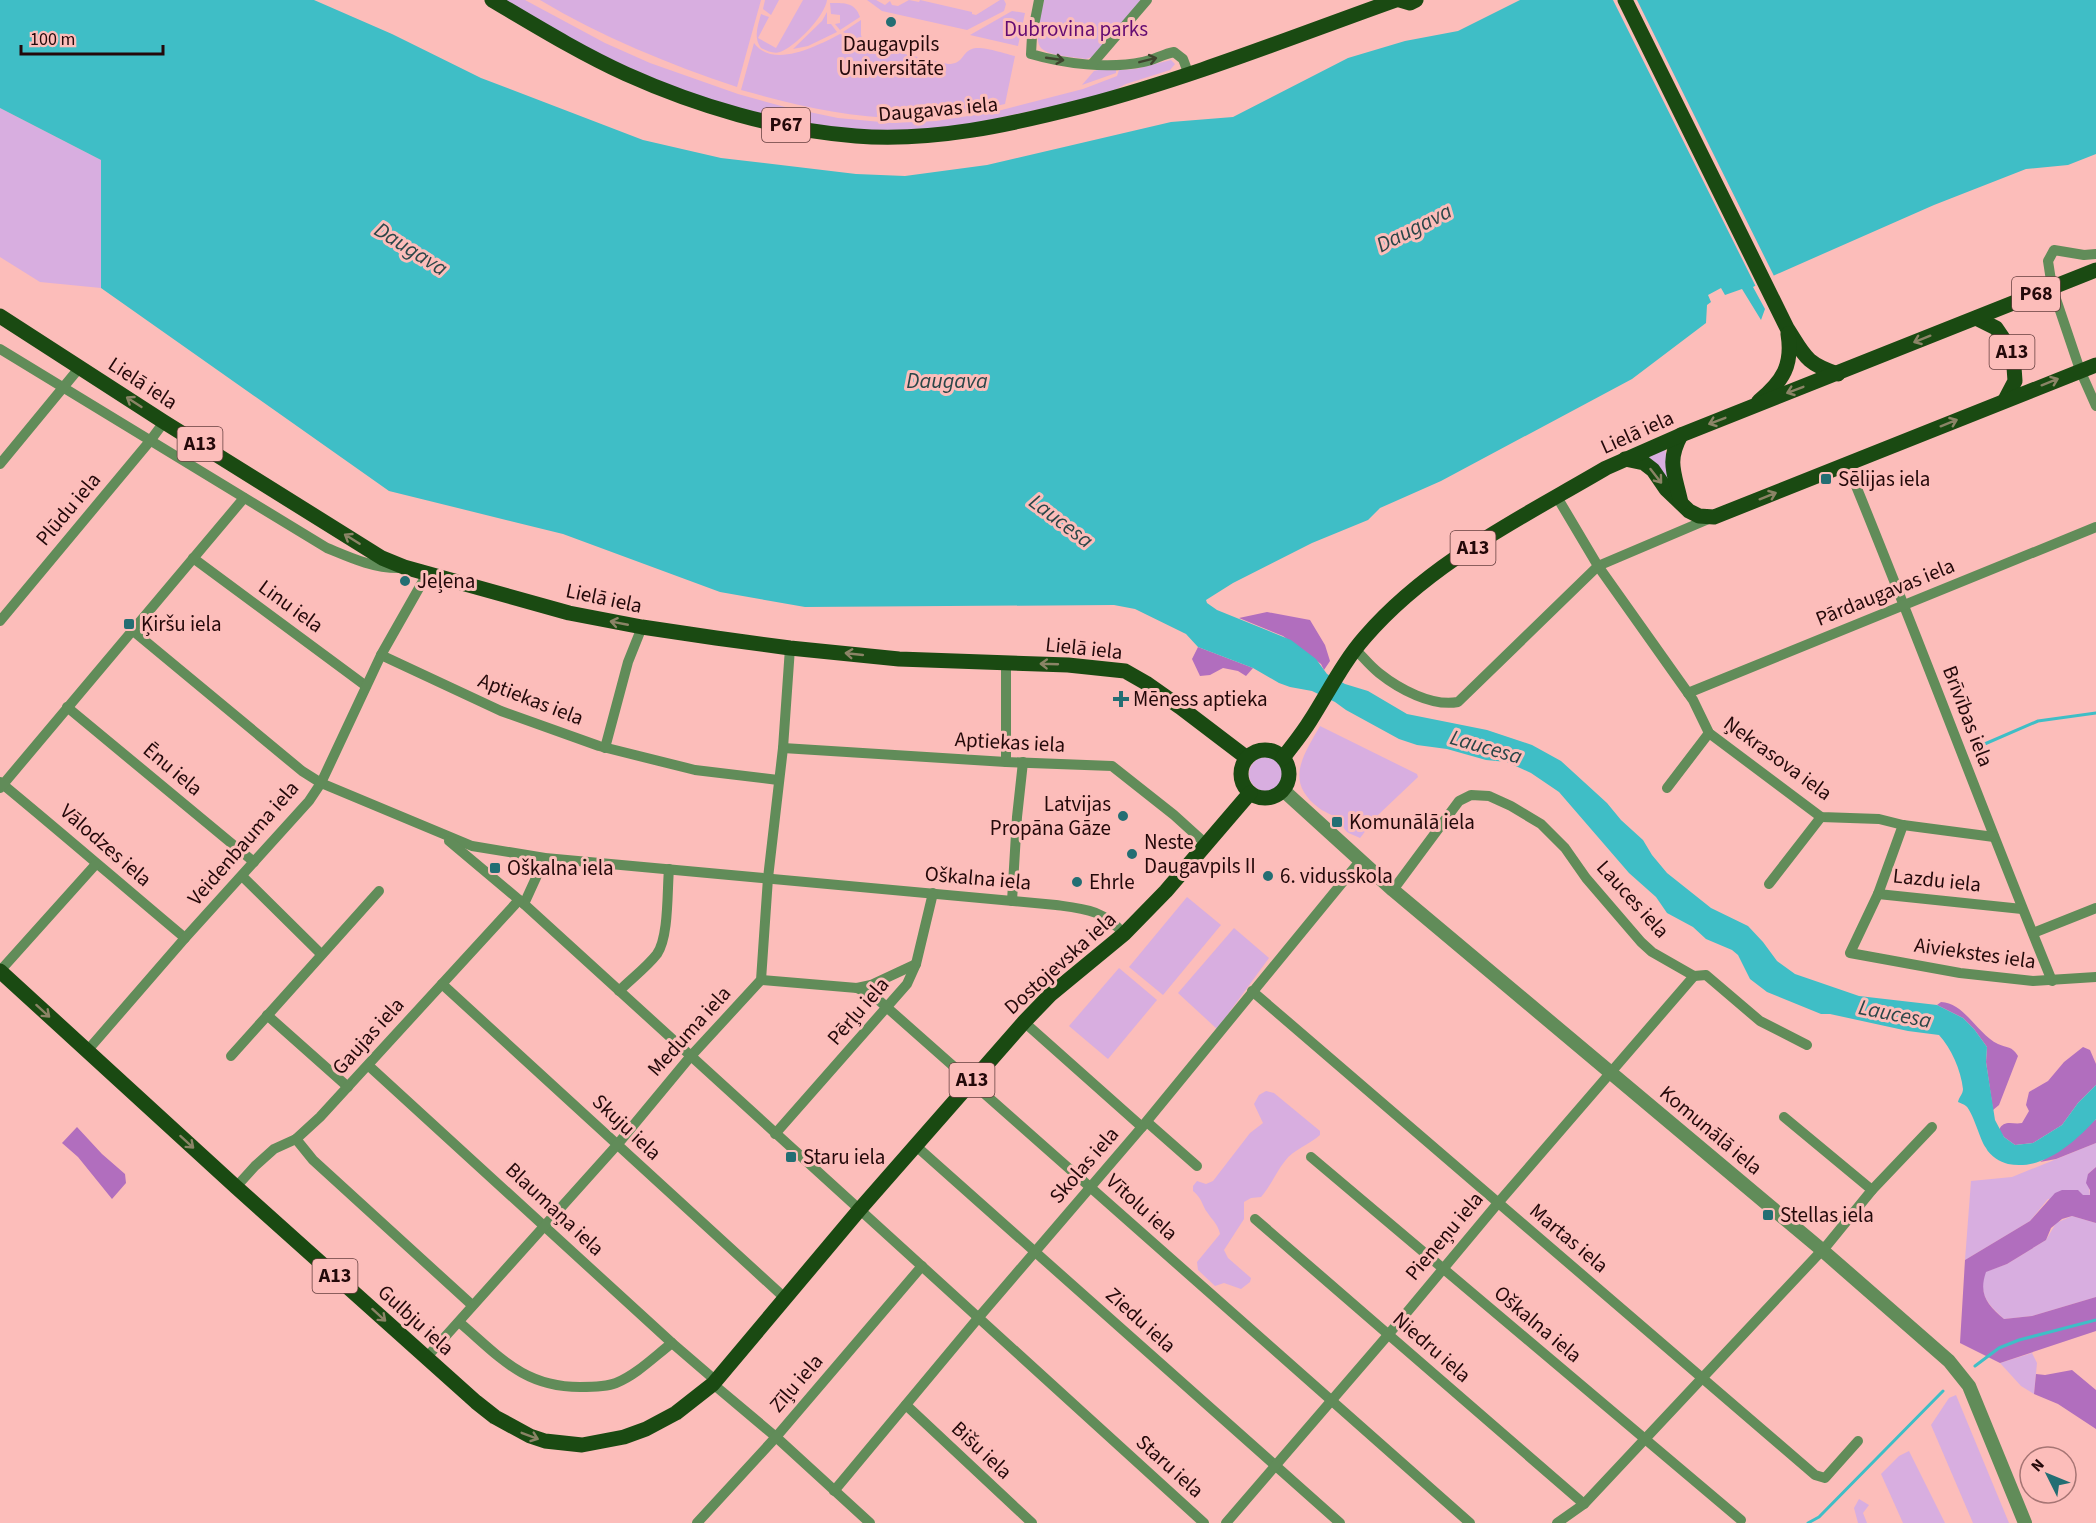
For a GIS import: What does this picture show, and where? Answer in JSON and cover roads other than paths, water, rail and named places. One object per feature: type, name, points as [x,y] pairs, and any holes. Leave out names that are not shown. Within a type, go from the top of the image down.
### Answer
[{"type":"main road","name":"Daugavas iela","points":[[492,0],[583,52],[668,91],[714,107],[780,124],[856,136],[897,137],[950,134],[996,127],[1103,101],[1189,75],[1318,30],[1391,1],[1410,3],[1416,0]]},
{"type":"main road","name":"A13","points":[[1625,0],[1787,328],[1808,360],[1815,366],[1838,374]]},
{"type":"main road","name":"Lielā iela","points":[[1283,758],[1355,649],[1380,620],[1420,583],[1450,561],[1625,459],[2096,270]]},
{"type":"main road","name":"Lielā iela","points":[[0,316],[382,558],[404,567],[568,613],[642,627],[790,648],[899,659],[1095,667],[1125,672],[1146,682],[1247,758]]},
{"type":"main road","name":"A13","points":[[1714,517],[2005,400],[2015,381],[2013,353],[1996,328],[1976,318]]},
{"type":"main road","name":"A13","points":[[1752,407],[1767,394],[1789,364],[1791,349],[1787,328]]},
{"type":"main road","points":[[2005,400],[2096,365]]},
{"type":"main road","points":[[1681,435],[1673,449],[1672,461],[1681,503]]},
{"type":"main road","points":[[1625,459],[1644,463],[1653,470],[1666,489],[1689,511],[1699,516],[1714,517]]},
{"type":"main road","points":[[1269,750],[1283,758],[1289,770],[1289,777],[1283,790],[1271,797],[1250,793],[1245,787],[1241,772],[1247,758],[1253,753],[1269,750]]},
{"type":"main road","name":"Dostojevska iela","points":[[714,1382],[860,1209],[1024,1022],[1050,995],[1124,934],[1166,891],[1250,793]]},
{"type":"main road","name":"Gulbju iela","points":[[0,971],[426,1358],[495,1417],[516,1430],[545,1441],[582,1445],[624,1437],[646,1429],[676,1413],[714,1382]]},
{"type":"street","points":[[1039,0],[1031,54],[1092,64],[1127,64],[1143,62],[1174,52],[1183,59],[1189,75]]},
{"type":"street","points":[[1092,64],[1147,0]]},
{"type":"street","points":[[2096,254],[2084,255],[2060,249],[2054,250],[2048,261],[2052,287],[2080,370],[2096,406]]},
{"type":"street","points":[[0,349],[327,548],[358,561],[383,567],[404,567]]},
{"type":"street","points":[[0,464],[80,367]]},
{"type":"street","name":"Plūdu iela","points":[[0,621],[164,422]]},
{"type":"street","name":"Brīvības iela","points":[[1847,464],[1905,604],[2052,981]]},
{"type":"street","name":"Ņekrasova iela","points":[[1557,497],[1598,566],[1688,693],[1709,733],[1821,817],[1879,819],[1903,825],[1994,837]]},
{"type":"street","points":[[1,785],[244,498]]},
{"type":"street","points":[[1355,649],[1378,672],[1404,688],[1440,703],[1458,702],[1598,566],[1714,517]]},
{"type":"street","name":"Pārdaugavas iela","points":[[1688,693],[2096,527]]},
{"type":"street","name":"Linu iela","points":[[193,558],[366,686]]},
{"type":"street","name":"Veidenbauma iela","points":[[87,1051],[309,801],[321,783],[381,655],[427,573]]},
{"type":"street","points":[[606,748],[628,662],[642,627]]},
{"type":"street","name":"Oškalna iela","points":[[132,630],[302,771],[321,783],[471,846],[545,858],[1056,904],[1100,913],[1124,934]]},
{"type":"street","name":"Meduma iela","points":[[426,1358],[617,1144],[690,1057],[761,980],[768,878],[783,748],[790,648]]},
{"type":"street","name":"Aptiekas iela","points":[[381,655],[501,711],[606,748],[695,770],[778,780]]},
{"type":"street","points":[[1006,663],[1006,762]]},
{"type":"street","name":"Ēnu iela","points":[[68,707],[254,862]]},
{"type":"street","points":[[1667,788],[1709,733]]},
{"type":"street","name":"Aptiekas iela","points":[[783,748],[1112,766],[1174,815],[1206,844]]},
{"type":"street","points":[[1012,901],[1023,762]]},
{"type":"street","name":"Vālodzes iela","points":[[1,785],[46,819],[185,938]]},
{"type":"street","name":"Komunālā iela","points":[[1283,790],[1393,890],[1822,1250],[1949,1361],[1969,1386],[2025,1523]]},
{"type":"street","name":"Lauces iela","points":[[1393,890],[1459,801],[1465,797],[1489,796],[1541,824],[1565,848],[1586,878],[1652,952],[1694,976],[1706,975],[1760,1021],[1807,1045]]},
{"type":"street","points":[[1769,884],[1821,817]]},
{"type":"street","points":[[1878,894],[1903,825]]},
{"type":"street","name":"Staru iela","points":[[442,835],[521,902],[1204,1523]]},
{"type":"street","name":"Gaujas iela","points":[[236,1187],[274,1149],[296,1139],[320,1118],[369,1066],[442,984],[521,902],[545,858]]},
{"type":"street","name":"Skolas iela","points":[[834,1491],[979,1317],[1144,1125],[1360,861]]},
{"type":"street","points":[[0,971],[96,864]]},
{"type":"street","points":[[619,991],[657,953],[661,944],[669,869]]},
{"type":"street","points":[[242,876],[321,954]]},
{"type":"street","points":[[231,1056],[379,891]]},
{"type":"street","name":"Pērļu iela","points":[[775,1134],[907,984],[916,964],[933,893]]},
{"type":"street","name":"Lazdu iela","points":[[1850,953],[1878,894],[2022,909]]},
{"type":"street","points":[[2033,933],[2096,908]]},
{"type":"street","name":"Aiviekstes iela","points":[[1850,953],[1960,973],[2033,981],[2096,976]]},
{"type":"street","points":[[857,988],[871,985],[916,964]]},
{"type":"street","name":"Pieneņu iela","points":[[1226,1523],[1694,976]]},
{"type":"street","name":"Vītolu iela","points":[[761,980],[857,988],[874,996],[1470,1523]]},
{"type":"street","name":"Skuju iela","points":[[442,984],[786,1299]]},
{"type":"street","name":"Martas iela","points":[[1252,992],[1821,1478],[1825,1478],[1858,1441]]},
{"type":"street","points":[[267,1015],[348,1087]]},
{"type":"street","points":[[1024,1022],[1144,1125],[1197,1166]]},
{"type":"street","name":"Blaumaņa iela","points":[[369,1066],[870,1523]]},
{"type":"street","points":[[1784,1117],[1872,1190]]},
{"type":"street","points":[[1557,1523],[1584,1504],[1822,1250],[1872,1190],[1932,1127]]},
{"type":"street","points":[[296,1139],[313,1160],[472,1305]]},
{"type":"street","name":"Ziedu iela","points":[[916,1146],[1340,1523]]},
{"type":"street","name":"Oškalna iela","points":[[1311,1157],[1741,1520]]},
{"type":"street","name":"Niedru iela","points":[[1255,1219],[1584,1504]]},
{"type":"street","name":"Zīļu iela","points":[[697,1523],[776,1437],[922,1266]]},
{"type":"street","points":[[459,1322],[516,1371],[547,1385],[563,1387],[588,1388],[615,1384],[672,1343]]},
{"type":"street","name":"Bišu iela","points":[[906,1405],[1032,1523]]},
{"type":"water","points":[[0,0],[314,0],[392,34],[481,78],[643,140],[721,158],[856,174],[905,176],[987,165],[1171,122],[1233,117],[1348,58],[1405,41],[1458,31],[1520,0],[2096,0],[2096,154],[2068,165],[2026,169],[1934,205],[1775,275],[1753,287],[1765,309],[1761,320],[1742,289],[1725,295],[1721,288],[1708,295],[1711,302],[1707,305],[1706,323],[1632,379],[1441,481],[1380,508],[1368,520],[1312,543],[1233,583],[1206,600],[1217,610],[1291,640],[1316,659],[1327,674],[1345,684],[1368,691],[1407,714],[1487,730],[1532,745],[1561,761],[1643,840],[1667,873],[1711,908],[1748,926],[1777,961],[1795,974],[1859,996],[1937,1005],[1963,1018],[1987,1047],[1986,1062],[1995,1120],[2004,1137],[2015,1145],[2033,1143],[2062,1125],[2078,1103],[2096,1085],[2096,1119],[2068,1146],[2045,1159],[2021,1165],[2008,1164],[1999,1160],[1990,1154],[1984,1144],[1969,1109],[1958,1102],[1963,1089],[1960,1074],[1951,1053],[1939,1035],[1821,1014],[1767,992],[1750,979],[1738,955],[1732,950],[1706,939],[1693,927],[1667,913],[1656,897],[1629,873],[1559,792],[1531,773],[1507,762],[1486,760],[1399,739],[1312,691],[1279,683],[1253,668],[1198,647],[1186,634],[1135,609],[1114,605],[805,607],[720,592],[563,534],[389,491],[101,288],[101,160],[0,108]]},
{"type":"waterway","points":[[1980,746],[2038,721],[2096,713]]},
{"type":"waterway","points":[[1975,1366],[1999,1348],[2019,1340],[2096,1320]]},
{"type":"waterway","points":[[1808,1523],[1819,1517],[1943,1391]]},
{"type":"place","name":"Daugavpils Universitāte","points":[[891,22]]},
{"type":"place","name":"Sēlijas iela","points":[[1826,479]]},
{"type":"place","name":"Jeļena","points":[[405,581]]},
{"type":"place","name":"Ķiršu iela","points":[[129,624]]},
{"type":"place","name":"Mēness aptieka","points":[[1121,699]]},
{"type":"place","name":"Latvijas Propāna Gāze","points":[[1123,816]]},
{"type":"place","name":"Komunālā iela","points":[[1337,822]]},
{"type":"place","name":"Neste Daugavpils II","points":[[1132,854]]},
{"type":"place","name":"Oškalna iela","points":[[495,868]]},
{"type":"place","name":"6. vidusskola","points":[[1268,876]]},
{"type":"place","name":"Ehrle","points":[[1077,882]]},
{"type":"place","name":"Staru iela","points":[[791,1157]]},
{"type":"place","name":"Stellas iela","points":[[1768,1215]]},
{"type":"park label","name":"Dubrovina parks","points":[[1076,29]]},
{"type":"water label","name":"Daugava","points":[[1414,228]]},
{"type":"water label","name":"Daugava","points":[[411,249]]},
{"type":"water label","name":"Daugava","points":[[947,381]]},
{"type":"water label","name":"Laucesa","points":[[1061,521]]},
{"type":"water label","name":"Laucesa","points":[[1486,747]]},
{"type":"water label","name":"Laucesa","points":[[1895,1014]]}]
